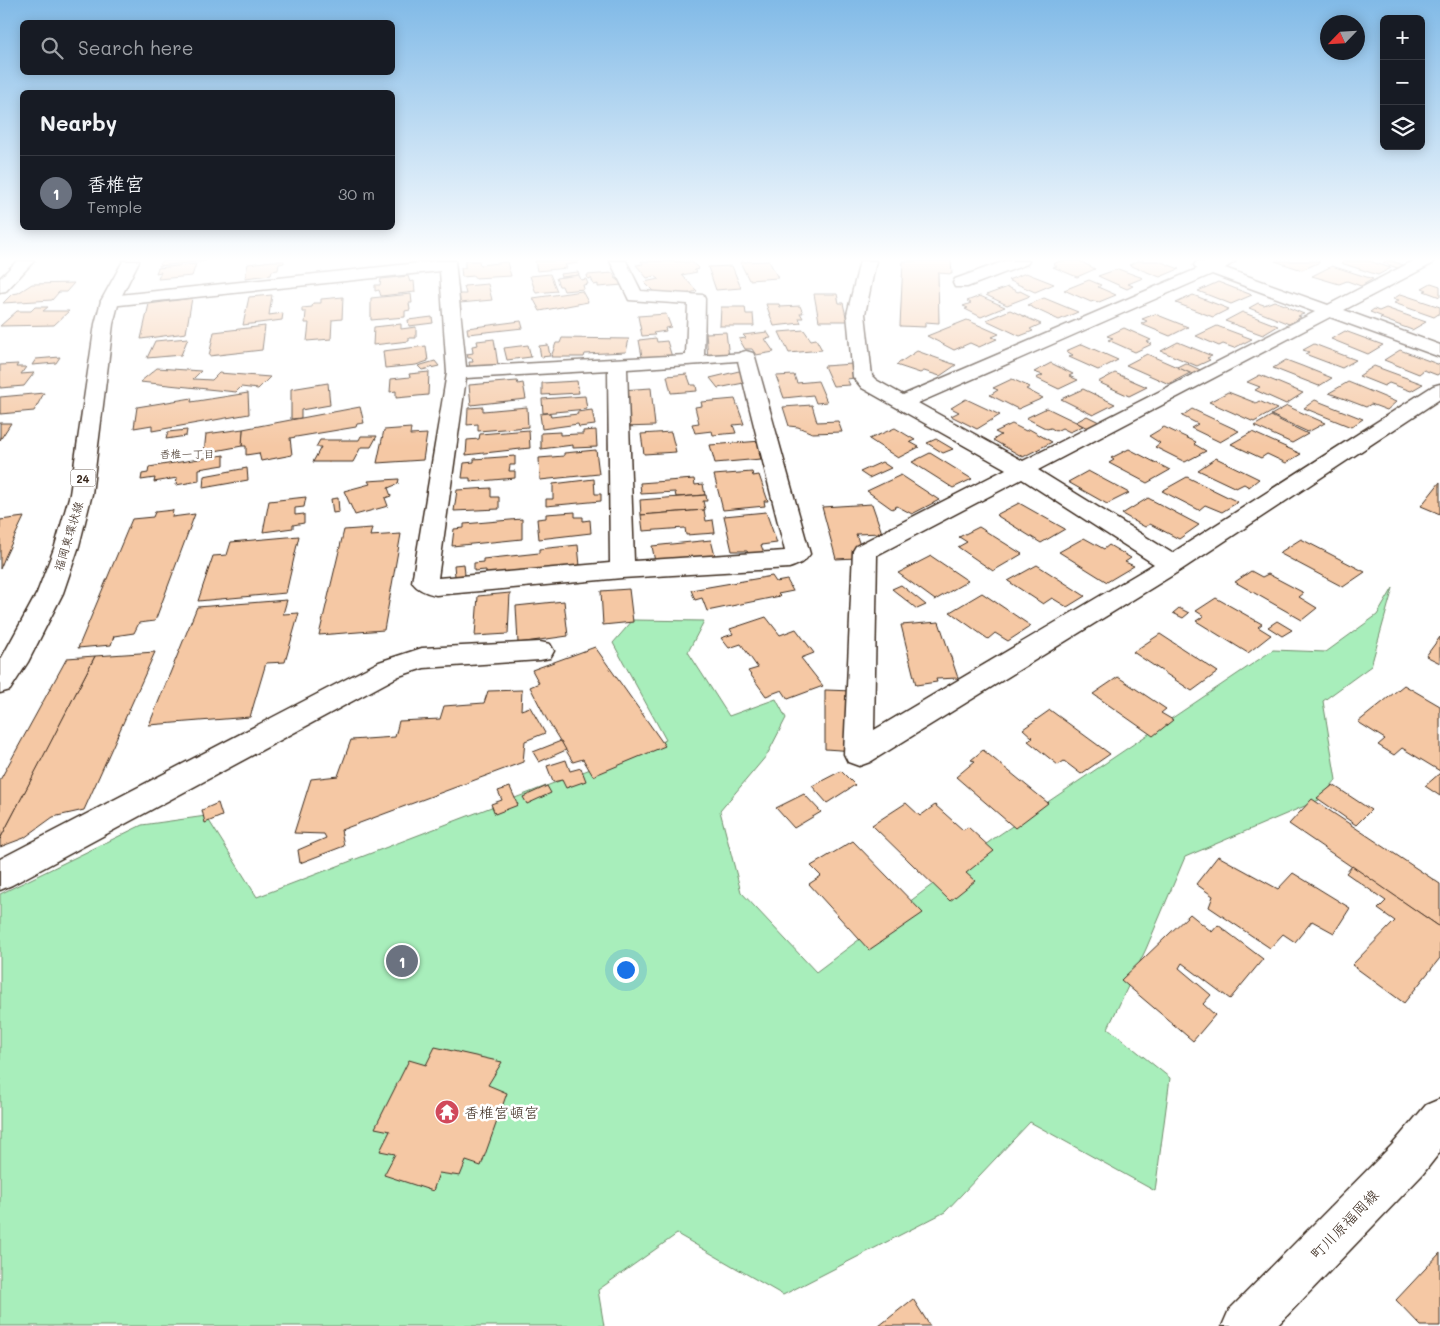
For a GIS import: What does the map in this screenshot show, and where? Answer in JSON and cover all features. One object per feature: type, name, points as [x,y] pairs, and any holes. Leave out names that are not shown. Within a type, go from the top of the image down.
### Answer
[{"type":"street","name":"福岡東環状線","points":[[0,684],[14,662],[50,594],[67,546],[81,494],[104,323]]},
{"type":"street","points":[[452,323],[457,373],[425,582],[436,587],[622,570],[789,560],[798,554],[746,357]]},
{"type":"street","points":[[457,373],[695,360],[696,323]]},
{"type":"street","points":[[857,323],[863,377],[869,384],[1023,470],[1172,564]]},
{"type":"street","points":[[903,402],[1085,323]]},
{"type":"street","points":[[1308,323],[865,551],[859,754],[1172,564],[1440,390]]},
{"type":"street","points":[[1364,323],[1440,350]]},
{"type":"street","points":[[617,364],[622,570]]},
{"type":"street","points":[[0,875],[389,669],[422,658],[540,651]]},
{"type":"street","name":"町川原福岡線","points":[[1245,1326],[1407,1160],[1440,1119]]},
{"type":"lane","points":[[695,360],[746,357]]},
{"type":"green space","points":[[1393,588],[1371,666],[1323,701],[1336,780],[1319,800],[1185,857],[1146,949],[1108,1028],[1170,1078],[1155,1191],[1030,1122],[945,1212],[783,1295],[677,1234],[598,1290],[604,1326],[0,1326],[0,894],[142,825],[206,816],[257,897],[666,740],[613,643],[633,620],[704,621],[688,652],[729,716],[776,699],[786,718],[767,755],[720,811],[741,892],[816,972],[993,839],[1273,650],[1326,652],[1377,615]]},
{"type":"building","points":[[4,323],[56,323],[54,325],[0,326]]},
{"type":"building","points":[[145,323],[188,323],[186,333],[141,339]]},
{"type":"building","points":[[243,323],[260,323],[243,325]]},
{"type":"building","points":[[305,323],[332,323],[331,339],[307,341],[309,323]]},
{"type":"building","points":[[408,323],[433,323],[409,326]]},
{"type":"building","points":[[522,323],[523,328],[468,334],[467,328]]},
{"type":"building","points":[[639,323],[669,323],[671,327],[665,328],[666,331],[653,333],[655,335],[642,336]]},
{"type":"building","points":[[720,323],[754,323],[754,326],[720,326]]},
{"type":"building","points":[[773,323],[801,323],[774,326]]},
{"type":"building","points":[[900,323],[925,323],[925,327],[900,326]]},
{"type":"building","points":[[960,323],[974,323],[999,334],[992,337],[997,339],[979,347],[970,343],[954,350],[927,336]]},
{"type":"building","points":[[992,323],[1041,324],[1030,329],[1033,331],[1020,336]]},
{"type":"building","points":[[1178,323],[1188,327],[1170,336],[1141,324]]},
{"type":"building","points":[[1230,323],[1270,323],[1278,326],[1263,335]]},
{"type":"building","points":[[1393,323],[1424,323],[1412,330]]},
{"type":"building","points":[[401,324],[401,329],[416,327],[416,338],[409,338],[409,341],[373,345],[374,327]]},
{"type":"building","points":[[265,326],[262,350],[209,356],[214,332]]},
{"type":"building","points":[[1217,326],[1252,339],[1234,348],[1223,344],[1219,346],[1196,336]]},
{"type":"building","points":[[1124,328],[1151,340],[1147,342],[1152,344],[1135,352],[1108,340],[1113,338],[1107,336]]},
{"type":"building","points":[[804,330],[811,340],[816,339],[822,350],[789,353],[779,332]]},
{"type":"building","points":[[1345,331],[1383,345],[1368,354],[1331,339]]},
{"type":"building","points":[[726,332],[729,357],[708,358],[706,333]]},
{"type":"building","points":[[767,332],[771,338],[765,339],[774,352],[756,355],[752,349],[745,349],[739,339],[746,338],[743,335]]},
{"type":"building","points":[[188,338],[181,355],[147,358],[155,341]]},
{"type":"building","points":[[562,338],[629,339],[626,352],[585,354],[584,357],[551,357],[556,343],[560,343]]},
{"type":"building","points":[[656,338],[657,342],[667,341],[672,357],[643,362],[639,340]]},
{"type":"building","points":[[494,339],[498,365],[470,369],[469,362],[473,362],[472,358],[468,358],[467,354],[473,353],[472,346],[478,345],[477,341]]},
{"type":"building","points":[[1178,342],[1212,356],[1207,358],[1210,360],[1197,366],[1161,351]]},
{"type":"building","points":[[1082,344],[1118,360],[1098,370],[1069,357],[1073,355],[1066,351]]},
{"type":"building","points":[[1314,344],[1356,360],[1342,368],[1305,354],[1309,352],[1303,350]]},
{"type":"building","points":[[528,345],[531,357],[507,360],[504,348]]},
{"type":"building","points":[[548,345],[550,356],[541,357],[539,346]]},
{"type":"building","points":[[426,346],[428,361],[416,365],[385,368],[383,351]]},
{"type":"building","points":[[1400,350],[1440,365],[1440,373],[1437,375],[1424,370],[1419,374],[1384,360]]},
{"type":"building","points":[[917,351],[956,365],[940,376],[924,371],[920,373],[896,365]]},
{"type":"building","points":[[1147,354],[1190,373],[1169,384],[1126,365]]},
{"type":"building","points":[[60,357],[56,363],[32,365],[36,359]]},
{"type":"building","points":[[1286,360],[1332,378],[1319,386],[1273,368]]},
{"type":"building","points":[[435,361],[439,366],[422,370],[418,366]]},
{"type":"building","points":[[1051,363],[1073,374],[1069,376],[1078,380],[1059,389],[1036,378],[1043,375],[1034,372]]},
{"type":"building","points":[[1185,363],[1205,372],[1197,376],[1177,367]]},
{"type":"building","points":[[18,364],[16,367],[26,367],[21,374],[34,373],[24,386],[0,388],[0,365]]},
{"type":"building","points":[[852,364],[856,371],[851,372],[855,378],[847,379],[850,385],[833,386],[824,366]]},
{"type":"building","points":[[1374,366],[1423,384],[1411,391],[1389,383],[1384,386],[1359,376]]},
{"type":"building","points":[[157,368],[201,371],[193,379],[212,380],[219,373],[270,377],[258,389],[241,387],[236,392],[140,382]]},
{"type":"building","points":[[739,371],[749,382],[718,388],[710,378]]},
{"type":"building","points":[[429,372],[428,395],[396,398],[396,391],[390,392],[391,379],[410,377],[409,374]]},
{"type":"building","points":[[1115,373],[1147,387],[1129,396],[1098,382]]},
{"type":"building","points":[[687,374],[691,385],[696,385],[697,391],[671,393],[667,376]]},
{"type":"building","points":[[794,375],[797,383],[818,381],[827,402],[816,403],[813,395],[784,398],[776,376]]},
{"type":"building","points":[[1260,375],[1303,393],[1286,404],[1255,390],[1260,387],[1247,382]]},
{"type":"building","points":[[1012,379],[1030,387],[1026,389],[1043,398],[1018,409],[990,395],[998,390],[993,388]]},
{"type":"building","points":[[517,381],[518,384],[523,383],[526,399],[471,405],[469,385]]},
{"type":"building","points":[[577,381],[579,393],[542,395],[542,383]]},
{"type":"building","points":[[1348,382],[1396,402],[1387,410],[1371,404],[1366,407],[1329,393]]},
{"type":"building","points":[[328,383],[330,405],[301,410],[301,418],[291,419],[291,389]]},
{"type":"building","points":[[651,388],[655,426],[623,427],[621,390]]},
{"type":"building","points":[[1083,389],[1115,404],[1093,415],[1061,399]]},
{"type":"building","points":[[1228,392],[1256,403],[1259,401],[1277,409],[1254,422],[1209,402]]},
{"type":"building","points":[[44,393],[34,411],[0,414],[0,397]]},
{"type":"building","points":[[248,393],[249,414],[152,431],[152,425],[134,428],[137,407],[192,398],[191,402]]},
{"type":"building","points":[[585,396],[587,409],[543,413],[542,399]]},
{"type":"building","points":[[735,399],[744,424],[733,425],[736,433],[713,435],[712,431],[695,433],[692,424],[699,423],[695,407],[702,406],[701,402]]},
{"type":"building","points":[[966,399],[1000,415],[977,429],[951,416],[959,412],[951,408]]},
{"type":"building","points":[[1315,400],[1363,419],[1351,427],[1304,408]]},
{"type":"building","points":[[812,405],[817,422],[838,421],[842,432],[812,433],[798,427],[789,426],[783,407]]},
{"type":"building","points":[[1287,406],[1325,423],[1308,432],[1271,415]]},
{"type":"building","points":[[360,407],[364,423],[357,424],[356,427],[290,438],[292,455],[261,461],[259,453],[246,455],[246,446],[242,446],[243,429]]},
{"type":"building","points":[[483,407],[483,411],[527,407],[528,427],[478,431],[478,424],[467,425],[468,408]]},
{"type":"building","points":[[1047,408],[1083,426],[1070,432],[1062,428],[1056,431],[1051,428],[1047,429],[1026,418]]},
{"type":"building","points":[[1192,409],[1239,431],[1220,442],[1191,428],[1198,424],[1182,416]]},
{"type":"building","points":[[592,410],[595,425],[579,427],[578,424],[542,429],[540,414],[550,413],[551,417],[578,414],[577,412]]},
{"type":"building","points":[[1087,416],[1107,426],[1095,432],[1076,422]]},
{"type":"building","points":[[1271,416],[1308,434],[1292,443],[1254,426]]},
{"type":"building","points":[[0,423],[11,423],[0,440]]},
{"type":"building","points":[[1012,424],[1026,431],[1029,429],[1052,442],[1023,457],[993,440],[1001,435],[995,432]]},
{"type":"building","points":[[1164,427],[1196,442],[1194,444],[1206,451],[1185,462],[1155,447],[1160,443],[1149,436]]},
{"type":"building","points":[[411,428],[410,435],[427,434],[423,460],[377,463],[384,430]]},
{"type":"building","points":[[895,428],[915,440],[910,442],[919,447],[898,458],[869,439]]},
{"type":"building","points":[[243,429],[242,446],[204,453],[206,434]]},
{"type":"building","points":[[187,430],[186,436],[166,439],[168,432]]},
{"type":"building","points":[[529,430],[530,448],[466,455],[467,440],[479,439],[480,434]]},
{"type":"building","points":[[596,430],[597,447],[573,448],[573,445],[541,449],[541,433],[560,432],[560,435],[583,434],[583,431]]},
{"type":"building","points":[[671,432],[676,452],[644,454],[641,434]]},
{"type":"building","points":[[1252,432],[1301,454],[1286,463],[1267,454],[1261,458],[1231,444]]},
{"type":"building","points":[[361,436],[377,436],[371,447],[361,447],[353,462],[313,462],[321,447],[316,447],[320,440],[359,440]]},
{"type":"building","points":[[936,439],[953,449],[943,453],[927,443]]},
{"type":"building","points":[[761,441],[767,453],[759,453],[761,459],[715,463],[710,445]]},
{"type":"building","points":[[1129,449],[1170,470],[1147,483],[1109,463],[1114,460],[1111,458]]},
{"type":"building","points":[[596,450],[599,474],[540,480],[539,458]]},
{"type":"building","points":[[930,453],[972,479],[953,488],[912,462]]},
{"type":"building","points":[[224,455],[224,465],[199,469],[199,481],[176,485],[177,478],[154,482],[155,478],[141,480],[142,474],[148,473],[149,467]]},
{"type":"building","points":[[515,456],[515,465],[510,465],[509,471],[515,471],[515,478],[470,482],[470,478],[462,478],[464,463],[474,462],[474,459]]},
{"type":"building","points":[[1216,458],[1259,479],[1249,487],[1244,484],[1236,488],[1198,470]]},
{"type":"building","points":[[882,462],[891,468],[869,478],[860,472]]},
{"type":"building","points":[[247,468],[248,480],[203,488],[204,476]]},
{"type":"building","points":[[1088,471],[1129,493],[1107,504],[1068,482]]},
{"type":"building","points":[[752,472],[753,476],[759,475],[768,501],[764,501],[765,506],[723,510],[714,475]]},
{"type":"building","points":[[901,475],[939,500],[912,514],[897,506],[892,509],[867,491]]},
{"type":"building","points":[[1187,477],[1238,502],[1222,512],[1205,505],[1199,510],[1162,491]]},
{"type":"building","points":[[399,479],[398,484],[388,488],[391,496],[385,498],[388,506],[355,515],[344,491],[370,484],[368,481]]},
{"type":"building","points":[[594,479],[595,494],[601,494],[601,501],[546,506],[546,499],[553,499],[553,484]]},
{"type":"building","points":[[694,479],[695,485],[703,484],[705,495],[676,497],[675,492],[641,494],[640,483]]},
{"type":"building","points":[[1440,482],[1440,514],[1421,506]]},
{"type":"building","points":[[491,488],[491,497],[499,497],[499,509],[454,511],[457,490]]},
{"type":"building","points":[[706,495],[707,501],[703,501],[705,510],[641,515],[640,500]]},
{"type":"building","points":[[306,497],[304,507],[295,508],[295,515],[304,514],[304,523],[293,525],[293,528],[263,532],[269,501]]},
{"type":"building","points":[[338,498],[339,512],[333,513],[331,499]]},
{"type":"building","points":[[1148,498],[1199,525],[1179,539],[1150,524],[1145,527],[1122,514]]},
{"type":"building","points":[[1019,503],[1065,529],[1041,543],[996,515]]},
{"type":"building","points":[[872,504],[882,533],[856,534],[861,548],[854,548],[857,558],[836,559],[822,507]]},
{"type":"building","points":[[173,510],[172,517],[195,514],[155,621],[139,623],[134,633],[114,636],[111,645],[78,648],[132,519],[153,517],[155,512]]},
{"type":"building","points":[[704,510],[706,521],[713,520],[715,533],[686,535],[685,528],[643,531],[641,515]]},
{"type":"building","points":[[575,512],[575,517],[583,517],[583,521],[590,520],[591,533],[539,539],[537,519],[546,518],[546,514]]},
{"type":"building","points":[[766,512],[777,543],[761,545],[764,553],[749,555],[747,551],[732,551],[724,516]]},
{"type":"building","points":[[24,517],[5,557],[0,569],[0,520]]},
{"type":"building","points":[[522,519],[522,539],[452,546],[454,529],[464,528],[464,524]]},
{"type":"building","points":[[979,527],[1022,554],[993,571],[958,547],[967,542],[959,537]]},
{"type":"building","points":[[372,528],[370,536],[401,534],[384,630],[319,635],[344,530]]},
{"type":"building","points":[[299,536],[286,593],[198,601],[213,556],[227,555],[231,542]]},
{"type":"building","points":[[1084,538],[1104,549],[1109,545],[1131,558],[1125,562],[1134,566],[1107,582],[1059,552]]},
{"type":"building","points":[[1301,539],[1365,572],[1343,587],[1279,553]]},
{"type":"building","points":[[711,540],[715,556],[655,562],[652,546]]},
{"type":"building","points":[[578,545],[580,566],[486,575],[486,570],[474,571],[474,563],[483,562],[483,559],[539,553],[539,549]]},
{"type":"building","points":[[931,556],[968,581],[935,600],[898,573]]},
{"type":"building","points":[[464,564],[465,575],[455,576],[454,565]]},
{"type":"building","points":[[1037,565],[1085,596],[1067,607],[1052,598],[1043,604],[1008,581]]},
{"type":"building","points":[[1251,571],[1262,577],[1268,574],[1304,593],[1299,597],[1317,608],[1302,620],[1235,582]]},
{"type":"building","points":[[772,576],[776,582],[787,580],[793,591],[778,594],[780,596],[707,611],[702,598],[695,600],[691,590]]},
{"type":"building","points":[[901,585],[926,605],[917,609],[892,589]]},
{"type":"building","points":[[629,589],[633,622],[603,625],[601,591]]},
{"type":"building","points":[[510,593],[508,634],[475,636],[478,596]]},
{"type":"building","points":[[982,593],[1031,626],[1008,641],[995,633],[988,639],[950,612]]},
{"type":"building","points":[[1216,598],[1262,624],[1258,627],[1271,635],[1248,653],[1196,621],[1204,616],[1196,611]]},
{"type":"building","points":[[287,600],[283,614],[299,613],[285,662],[266,663],[250,717],[149,725],[197,607]]},
{"type":"building","points":[[564,601],[568,636],[518,643],[516,606]]},
{"type":"building","points":[[1179,608],[1189,613],[1183,618],[1173,613]]},
{"type":"building","points":[[766,617],[780,635],[796,629],[814,653],[801,658],[823,686],[788,699],[782,690],[766,696],[748,671],[758,668],[741,644],[729,648],[721,638],[733,634],[730,629]]},
{"type":"building","points":[[1277,621],[1292,630],[1282,636],[1268,627]]},
{"type":"building","points":[[939,622],[958,678],[936,679],[937,682],[916,685],[901,625]]},
{"type":"building","points":[[1160,634],[1218,672],[1192,691],[1133,652]]},
{"type":"building","points":[[1440,637],[1440,663],[1426,656]]},
{"type":"building","points":[[595,647],[665,746],[593,776],[583,759],[573,762],[546,718],[530,687],[539,683],[532,670]]},
{"type":"building","points":[[155,652],[84,810],[53,817],[24,838],[0,847],[0,839],[95,656]]},
{"type":"building","points":[[95,656],[0,839],[0,780],[67,658]]},
{"type":"building","points":[[1118,677],[1166,709],[1161,713],[1173,720],[1153,736],[1093,694]]},
{"type":"building","points":[[1404,685],[1440,706],[1440,771],[1402,748],[1394,755],[1378,745],[1385,739],[1358,722]]},
{"type":"building","points":[[522,690],[521,710],[530,707],[545,733],[525,741],[523,762],[341,830],[344,846],[300,863],[298,850],[326,838],[324,834],[294,833],[311,779],[338,776],[351,740],[395,737],[399,721],[440,719],[444,706],[484,703],[488,691]]},
{"type":"building","points":[[825,690],[853,691],[855,751],[825,749]]},
{"type":"building","points":[[1050,710],[1110,754],[1081,774],[1064,761],[1058,765],[1028,741],[1033,738],[1023,729]]},
{"type":"building","points":[[561,741],[566,750],[539,762],[533,752]]},
{"type":"building","points":[[983,750],[1048,803],[1015,828],[956,777],[975,761],[971,760]]},
{"type":"building","points":[[566,760],[570,771],[581,768],[586,781],[566,788],[562,780],[553,782],[547,766]]},
{"type":"building","points":[[841,771],[855,785],[827,803],[812,786]]},
{"type":"building","points":[[1440,773],[1440,796],[1425,786]]},
{"type":"building","points":[[1333,785],[1371,810],[1356,825],[1317,798]]},
{"type":"building","points":[[547,786],[551,793],[527,804],[523,797]]},
{"type":"building","points":[[510,787],[518,805],[495,814],[491,804],[502,800],[498,791]]},
{"type":"building","points":[[804,794],[821,812],[794,828],[776,808]]},
{"type":"building","points":[[1312,799],[1440,884],[1440,927],[1289,824]]},
{"type":"building","points":[[218,803],[222,816],[205,823],[202,810]]},
{"type":"building","points":[[906,803],[920,816],[935,805],[963,830],[968,827],[994,851],[966,873],[975,881],[950,901],[872,825]]},
{"type":"building","points":[[853,841],[923,913],[869,950],[809,884],[821,876],[811,866]]},
{"type":"building","points":[[1218,856],[1278,889],[1293,873],[1350,908],[1334,933],[1312,921],[1295,942],[1283,934],[1270,948],[1209,907],[1213,896],[1196,884]]},
{"type":"building","points":[[1352,866],[1440,927],[1440,958],[1404,1003],[1352,965],[1395,921],[1378,909],[1386,901],[1346,873]]},
{"type":"building","points":[[1190,914],[1212,932],[1218,925],[1263,959],[1230,999],[1182,963],[1179,968],[1211,995],[1203,1004],[1215,1015],[1193,1041],[1121,980]]},
{"type":"building","points":[[435,1047],[502,1062],[488,1085],[507,1093],[481,1166],[466,1161],[460,1176],[439,1173],[433,1191],[384,1175],[395,1154],[380,1151],[390,1131],[375,1128],[409,1060],[426,1065]]},
{"type":"building","points":[[1440,1253],[1440,1326],[1421,1326],[1396,1300]]},
{"type":"building","points":[[913,1299],[930,1326],[879,1326]]},
{"type":"place","name":"香椎宮","points":[[402,961]]},
{"type":"place","name":"香椎宮頓宮","points":[[447,1112]]},
{"type":"district","name":"香椎一丁目","points":[[187,453]]}]
